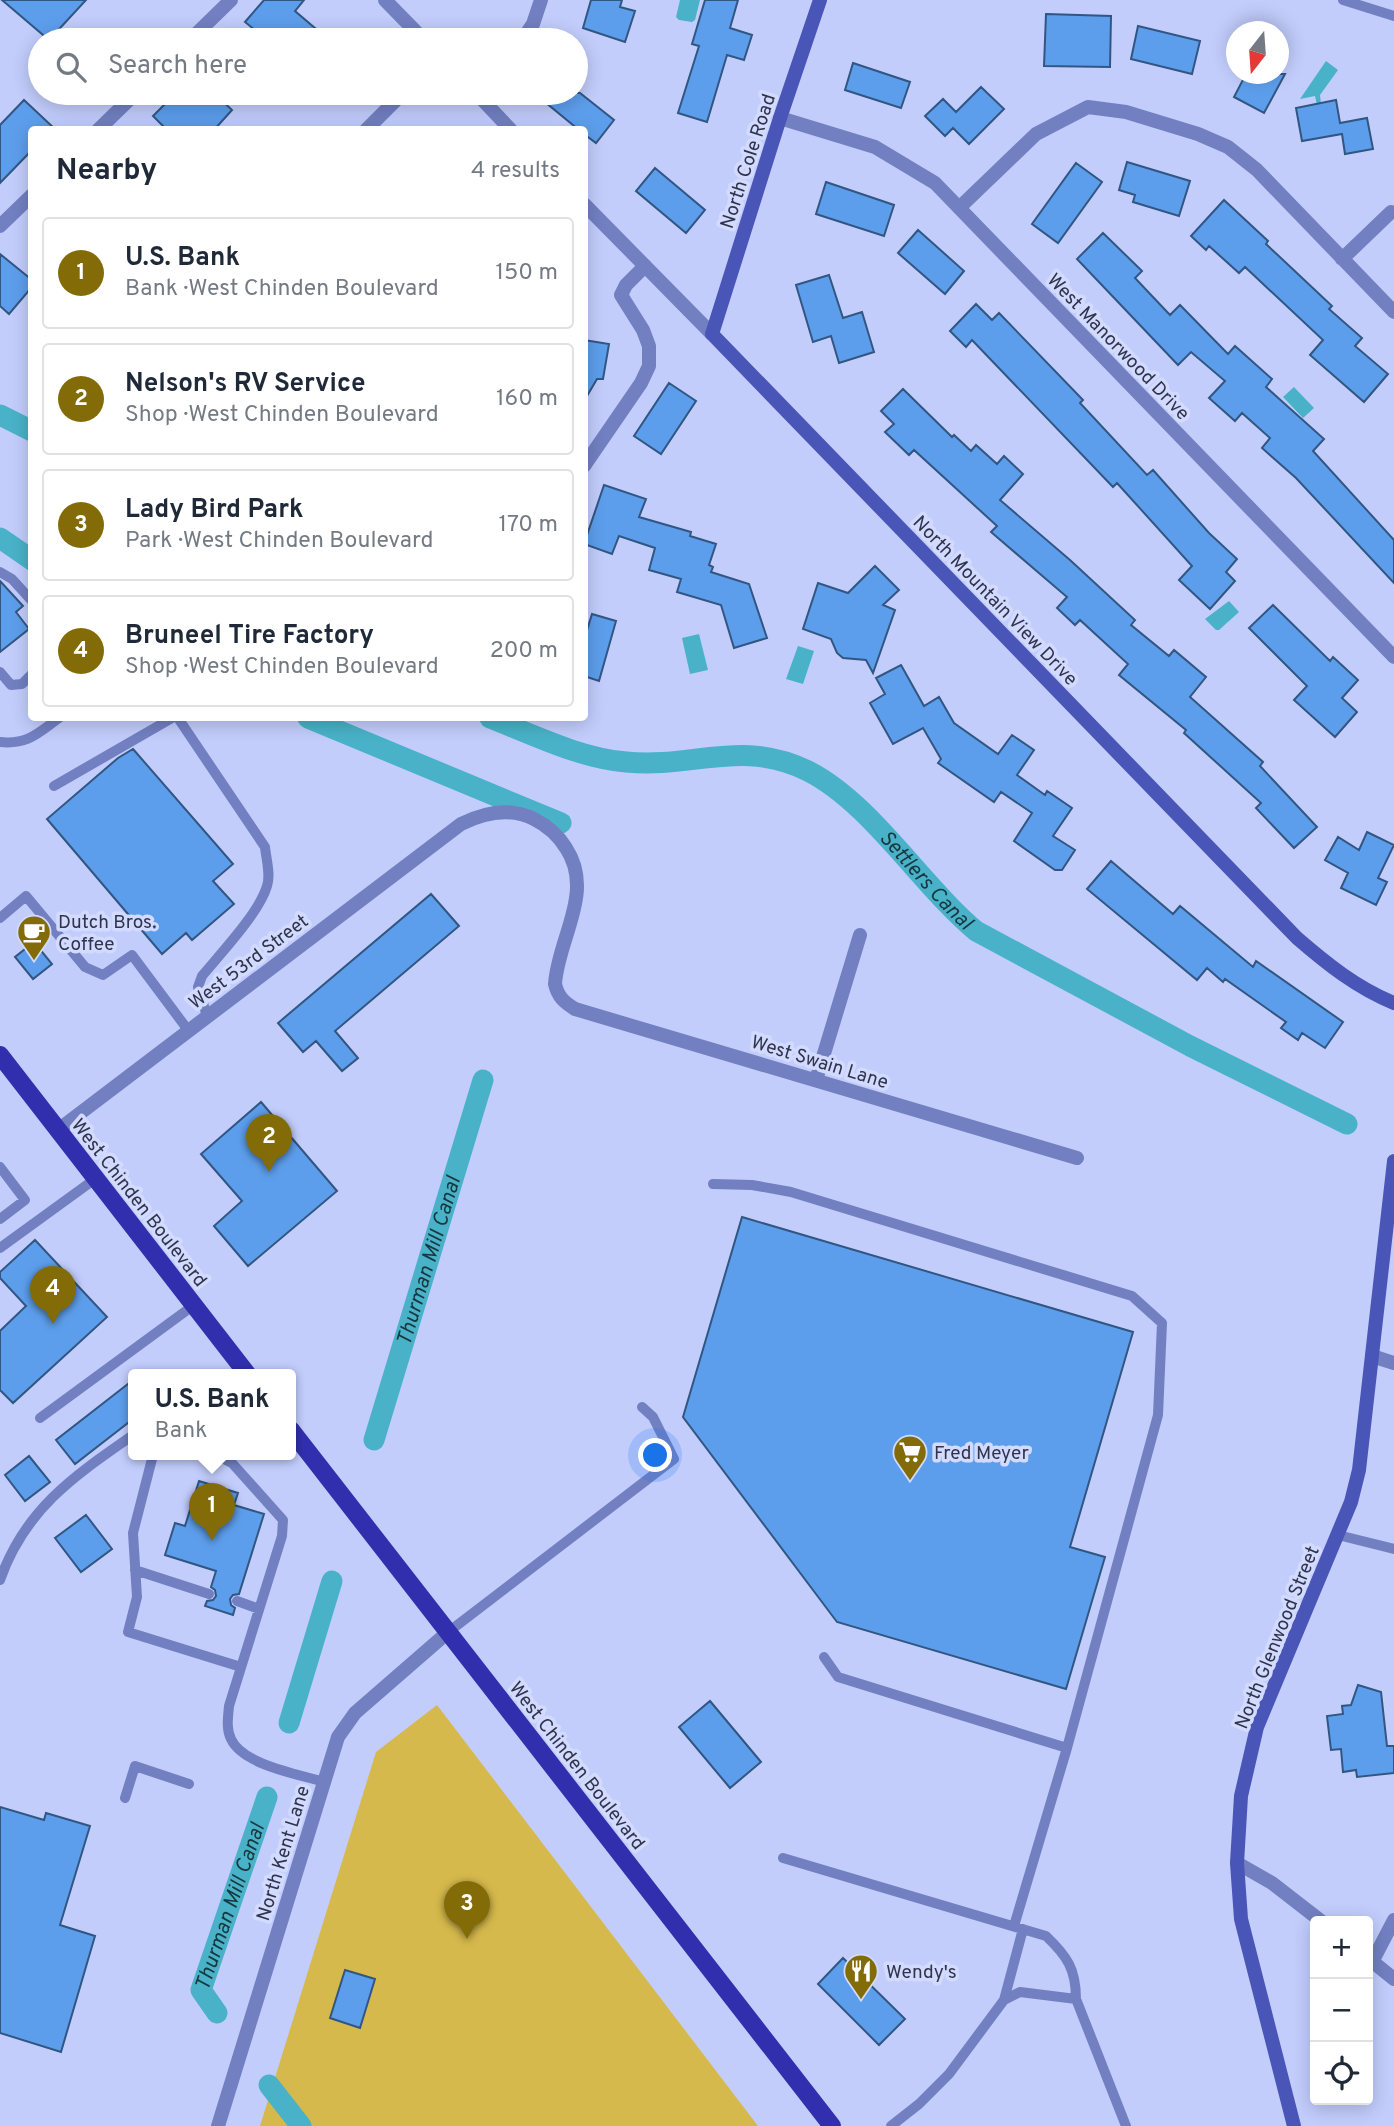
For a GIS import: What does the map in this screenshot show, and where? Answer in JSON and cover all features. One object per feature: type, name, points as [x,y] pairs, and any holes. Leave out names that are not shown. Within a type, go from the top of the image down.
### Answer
[{"type":"main road","name":"North Cole Road","points":[[712,334],[820,0]]},
{"type":"main road","name":"North Mountain View Drive","points":[[712,334],[1297,938],[1329,965],[1372,994],[1394,1003]]},
{"type":"main road","name":"West Chinden Boulevard","points":[[0,1055],[194,1305],[238,1369]]},
{"type":"main road","name":"North Glenwood Street","points":[[1294,2126],[1241,1919],[1237,1863],[1241,1796],[1257,1727],[1338,1535],[1351,1502],[1359,1470],[1394,1161]]},
{"type":"main road","name":"West Chinden Boulevard","points":[[296,1437],[832,2126]]},
{"type":"street","points":[[202,28],[231,0]]},
{"type":"street","points":[[385,0],[412,28]]},
{"type":"street","points":[[530,28],[541,0]]},
{"type":"street","points":[[102,126],[124,105]]},
{"type":"street","points":[[370,126],[391,105]]},
{"type":"street","points":[[487,105],[507,126]]},
{"type":"street","points":[[959,208],[1036,134],[1088,107],[1126,112],[1198,134],[1228,147],[1257,170],[1394,312]]},
{"type":"street","name":"West Manorwood Drive","points":[[780,118],[875,147],[935,183],[1394,657]]},
{"type":"street","points":[[0,226],[28,199]]},
{"type":"street","name":"North Mountain View Drive","points":[[588,208],[712,334]]},
{"type":"street","points":[[1342,259],[1391,212]]},
{"type":"street","points":[[588,460],[641,383],[649,366],[649,346],[643,330],[621,295],[626,285],[645,266]]},
{"type":"street","name":"West 53rd Street","points":[[58,1129],[461,824],[476,816],[493,812],[516,813],[533,818],[549,827],[571,855],[578,890],[556,974],[558,994]]},
{"type":"street","points":[[816,1080],[860,935]]},
{"type":"street","name":"West Swain Lane","points":[[558,994],[564,1003],[575,1009],[1077,1158]]},
{"type":"street","points":[[1372,1356],[1394,1363]]},
{"type":"street","name":"North Kent Lane","points":[[218,2126],[338,1737],[355,1713],[447,1633]]},
{"type":"street","points":[[1237,1863],[1272,1883],[1315,1916]]},
{"type":"street","points":[[1373,1955],[1394,1920]]},
{"type":"street","points":[[1373,1962],[1394,1979]]},
{"type":"lane","points":[[1343,0],[1394,16]]},
{"type":"lane","points":[[0,572],[12,579],[28,597]]},
{"type":"lane","points":[[0,672],[11,685],[22,684],[28,678]]},
{"type":"lane","points":[[0,742],[16,744],[29,740],[55,721]]},
{"type":"lane","points":[[54,786],[167,721]]},
{"type":"lane","points":[[180,721],[265,847],[268,884],[256,908],[202,976],[198,986],[207,1016]]},
{"type":"lane","points":[[0,918],[26,896],[85,967],[103,975],[132,955],[188,1030]]},
{"type":"lane","points":[[0,1167],[25,1200],[0,1219]]},
{"type":"lane","points":[[0,1248],[95,1179]]},
{"type":"lane","points":[[713,1184],[752,1185],[791,1192],[1132,1296],[1162,1323],[1158,1415],[1018,1927],[1004,2000],[949,2074],[919,2104],[891,2126]]},
{"type":"lane","points":[[40,1418],[194,1305]]},
{"type":"lane","points":[[447,1633],[674,1459],[653,1417],[642,1407]]},
{"type":"lane","points":[[0,1580],[25,1527],[74,1476],[128,1438]]},
{"type":"lane","points":[[152,1460],[132,1533],[137,1597],[128,1632],[241,1667]]},
{"type":"lane","points":[[225,1460],[232,1464],[283,1520],[282,1536],[229,1706],[228,1727],[232,1741],[250,1759],[324,1782]]},
{"type":"lane","points":[[1338,1535],[1394,1549]]},
{"type":"lane","points":[[135,1570],[209,1594]]},
{"type":"lane","points":[[237,1601],[259,1609]]},
{"type":"lane","points":[[824,1657],[838,1678],[1067,1748]]},
{"type":"lane","points":[[125,1798],[135,1766],[188,1784]]},
{"type":"lane","points":[[783,1858],[1046,1936],[1066,1954],[1076,1982],[1076,1999],[1126,2126]]},
{"type":"lane","points":[[1004,2000],[1020,1992],[1076,1999]]},
{"type":"shaded area","points":[[680,0],[700,0],[695,20],[692,22],[676,17]]},
{"type":"shaded area","points":[[1326,61],[1338,70],[1320,95],[1321,104],[1317,105],[1315,96],[1300,99]]},
{"type":"shaded area","points":[[1294,387],[1314,408],[1303,418],[1283,397]]},
{"type":"shaded area","points":[[1229,601],[1239,612],[1216,630],[1205,619]]},
{"type":"shaded area","points":[[699,634],[708,670],[690,674],[682,638]]},
{"type":"shaded area","points":[[798,646],[814,651],[803,684],[786,679]]},
{"type":"shaded area","points":[[437,1705],[758,2126],[260,2126],[376,1752]]},
{"type":"building","points":[[2,0],[86,0],[60,28],[35,28]]},
{"type":"building","points":[[264,0],[304,0],[295,11],[315,28],[252,28],[245,22]]},
{"type":"building","points":[[591,0],[622,0],[620,7],[635,11],[625,42],[583,28]]},
{"type":"building","points":[[705,0],[738,0],[730,28],[752,35],[744,60],[727,55],[707,122],[678,113],[699,46],[692,44]]},
{"type":"building","points":[[1046,14],[1111,16],[1110,67],[1044,66]]},
{"type":"building","points":[[1138,26],[1200,41],[1192,74],[1131,59]]},
{"type":"building","points":[[853,63],[910,82],[901,108],[845,90]]},
{"type":"building","points":[[1241,84],[1280,84],[1264,113],[1234,97]]},
{"type":"building","points":[[981,87],[1004,109],[969,144],[953,128],[945,136],[925,116],[943,99],[956,112]]},
{"type":"building","points":[[588,99],[614,120],[596,143],[588,137],[588,126],[574,126],[549,105],[588,105]]},
{"type":"building","points":[[24,100],[52,126],[28,126],[28,154],[0,183],[0,125]]},
{"type":"building","points":[[1336,100],[1340,123],[1367,118],[1373,149],[1345,154],[1342,134],[1302,141],[1296,108]]},
{"type":"building","points":[[164,105],[227,105],[232,110],[218,126],[163,126],[153,116]]},
{"type":"building","points":[[1127,162],[1190,181],[1179,216],[1133,202],[1135,195],[1119,190]]},
{"type":"building","points":[[1076,163],[1102,182],[1058,243],[1032,224]]},
{"type":"building","points":[[655,168],[705,210],[686,233],[636,191]]},
{"type":"building","points":[[826,182],[894,205],[884,236],[816,214]]},
{"type":"building","points":[[1224,200],[1332,306],[1329,309],[1362,338],[1355,346],[1388,374],[1364,402],[1310,355],[1323,340],[1245,267],[1239,273],[1209,246],[1206,250],[1191,236]]},
{"type":"building","points":[[918,230],[964,271],[945,294],[898,253]]},
{"type":"building","points":[[1103,233],[1142,271],[1135,278],[1170,315],[1180,305],[1228,354],[1235,346],[1272,379],[1266,387],[1324,439],[1313,451],[1394,540],[1394,583],[1296,478],[1262,448],[1270,438],[1242,413],[1235,421],[1209,398],[1225,381],[1191,352],[1178,365],[1077,259]]},
{"type":"building","points":[[0,254],[28,277],[28,292],[9,314],[0,306]]},
{"type":"building","points":[[829,275],[843,318],[862,312],[874,352],[839,363],[831,336],[813,342],[796,285]]},
{"type":"building","points":[[976,304],[992,320],[999,313],[1083,400],[1080,403],[1147,475],[1153,470],[1209,533],[1237,559],[1226,572],[1235,581],[1210,609],[1179,580],[1192,566],[1117,483],[1113,487],[972,340],[966,347],[950,331]]},
{"type":"building","points":[[588,341],[609,344],[603,379],[597,379],[588,394]]},
{"type":"building","points":[[669,383],[696,401],[661,454],[634,436]]},
{"type":"building","points":[[903,389],[952,437],[954,435],[971,451],[976,445],[997,464],[1004,456],[1023,474],[1000,500],[1135,620],[1131,625],[1169,656],[1174,650],[1206,677],[1190,697],[1263,762],[1260,766],[1317,827],[1294,848],[1256,808],[1261,803],[1184,733],[1186,730],[1119,675],[1128,664],[1080,620],[1075,625],[1057,608],[1067,597],[991,532],[997,526],[914,450],[909,455],[885,432],[894,424],[881,411]]},
{"type":"building","points":[[604,485],[646,499],[639,517],[691,532],[690,536],[716,544],[709,565],[713,567],[711,572],[749,584],[767,638],[734,648],[721,605],[677,592],[681,579],[649,570],[655,548],[619,536],[612,554],[588,545],[588,532]]},
{"type":"building","points":[[875,566],[899,590],[883,605],[895,610],[873,673],[866,660],[843,658],[837,653],[831,639],[803,629],[818,583],[848,593]]},
{"type":"building","points":[[0,581],[23,606],[16,612],[28,630],[0,652]]},
{"type":"building","points":[[1273,605],[1330,661],[1333,657],[1358,680],[1342,698],[1357,712],[1335,737],[1294,700],[1307,686],[1249,628]]},
{"type":"building","points":[[592,614],[616,621],[599,681],[588,677],[588,627]]},
{"type":"building","points":[[901,665],[924,706],[939,697],[954,723],[998,754],[1012,735],[1034,750],[1017,775],[1045,795],[1047,791],[1072,808],[1053,836],[1075,850],[1062,870],[1055,870],[1014,841],[1032,813],[1001,792],[994,802],[938,763],[941,759],[923,728],[893,744],[870,703],[885,694],[876,678]]},
{"type":"building","points":[[133,749],[233,864],[213,881],[234,904],[192,940],[186,933],[162,954],[47,819],[118,758]]},
{"type":"building","points":[[1367,832],[1394,845],[1378,878],[1387,882],[1376,905],[1341,888],[1348,873],[1325,860],[1338,837],[1359,850]]},
{"type":"building","points":[[1111,861],[1173,914],[1180,906],[1253,967],[1256,961],[1343,1022],[1325,1048],[1302,1033],[1298,1040],[1281,1028],[1286,1022],[1225,979],[1223,982],[1207,968],[1197,980],[1087,889]]},
{"type":"building","points":[[431,894],[459,926],[335,1031],[358,1058],[342,1071],[316,1041],[303,1052],[278,1023]]},
{"type":"building","name":"Dutch Bros. Coffee","points":[[34,942],[52,964],[33,979],[15,957]]},
{"type":"building","points":[[261,1102],[337,1191],[248,1266],[214,1226],[242,1201],[201,1154]]},
{"type":"building","name":"Fred Meyer","points":[[742,1217],[1133,1332],[1070,1547],[1105,1557],[1066,1689],[837,1622],[683,1417]]},
{"type":"building","points":[[35,1240],[107,1317],[13,1403],[0,1390],[0,1331],[26,1306],[0,1278],[0,1272]]},
{"type":"building","points":[[128,1384],[128,1423],[75,1464],[56,1440]]},
{"type":"building","points":[[29,1456],[50,1482],[25,1501],[5,1475]]},
{"type":"building","points":[[199,1481],[238,1493],[234,1505],[264,1514],[239,1594],[230,1599],[235,1608],[233,1615],[205,1606],[207,1601],[216,1596],[211,1587],[216,1571],[165,1555],[175,1523],[185,1526]]},
{"type":"building","points":[[86,1515],[112,1549],[81,1572],[55,1538]]},
{"type":"building","points":[[1358,1685],[1381,1692],[1387,1746],[1394,1746],[1394,1773],[1357,1777],[1356,1770],[1343,1772],[1341,1749],[1331,1750],[1327,1716],[1343,1714],[1342,1706],[1351,1705]]},
{"type":"building","points":[[710,1701],[761,1762],[730,1788],[679,1727]]},
{"type":"building","points":[[0,1807],[44,1820],[46,1813],[90,1826],[60,1925],[95,1936],[61,2052],[0,2033]]},
{"type":"building","name":"Wendy's","points":[[843,1958],[905,2019],[879,2045],[818,1984]]},
{"type":"building","points":[[345,1970],[375,1979],[360,2028],[330,2018]]},
{"type":"waterway","name":"Settlers Canal","points":[[0,415],[28,429]]},
{"type":"waterway","name":"Thurman Mill Canal","points":[[0,538],[28,557]]},
{"type":"waterway","name":"Thurman Mill Canal","points":[[315,721],[561,823]]},
{"type":"waterway","name":"Settlers Canal","points":[[497,721],[557,745],[608,760],[650,763],[739,755],[784,761],[808,771],[853,803],[976,931],[1190,1046],[1347,1124]]},
{"type":"waterway","name":"Thurman Mill Canal","points":[[374,1440],[483,1080]]},
{"type":"waterway","name":"Thurman Mill Canal","points":[[289,1723],[332,1581]]},
{"type":"waterway","name":"Thurman Mill Canal","points":[[217,2013],[201,1990],[267,1797]]},
{"type":"waterway","name":"Thurman Mill Canal","points":[[269,2085],[301,2126]]},
{"type":"place","name":"Dutch Bros. Coffee","points":[[34,962]]},
{"type":"place","name":"Nelson's RV Service","points":[[269,1172]]},
{"type":"place","name":"Bruneel Tire Factory","points":[[53,1324]]},
{"type":"place","name":"Fred Meyer","points":[[910,1482]]},
{"type":"place","name":"U.S. Bank","points":[[212,1541]]},
{"type":"place","name":"Lady Bird Park","points":[[467,1939]]},
{"type":"place","name":"Wendy's","points":[[861,2001]]}]
